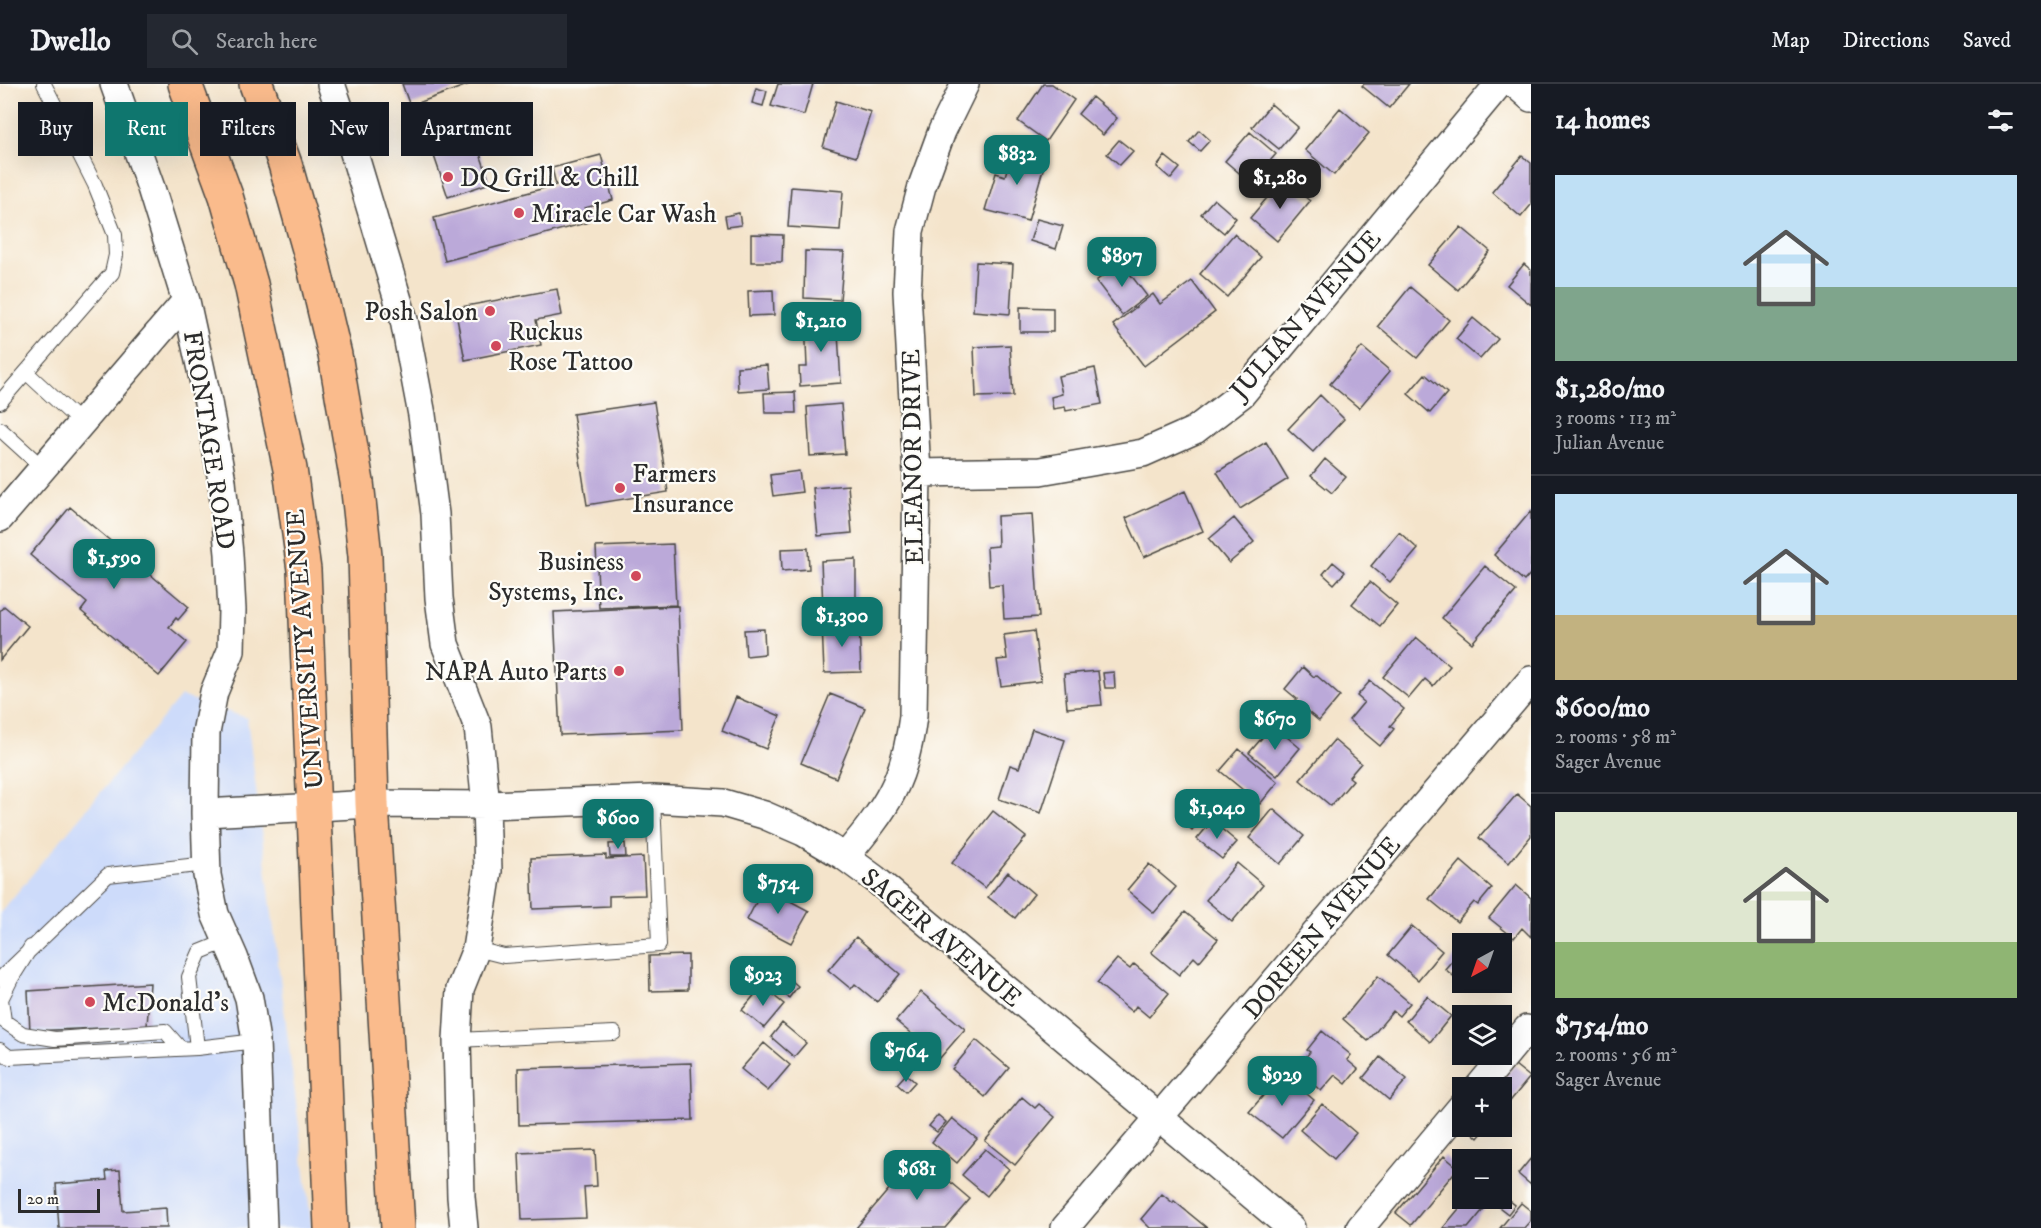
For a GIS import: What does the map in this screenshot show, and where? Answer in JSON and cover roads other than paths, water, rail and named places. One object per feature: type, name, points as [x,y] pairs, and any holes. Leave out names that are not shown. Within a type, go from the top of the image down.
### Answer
[{"type":"main road","name":"UNIVERSITY AVENUE","points":[[185,84],[226,196],[251,284],[290,469],[304,570],[331,1228]]},
{"type":"main road","points":[[256,84],[285,164],[314,267],[335,356],[357,482],[365,556],[372,804],[398,1228]]},
{"type":"street","name":"FRONTAGE ROAD","points":[[114,84],[151,188],[186,301],[222,481],[230,554],[231,651],[214,692],[206,733],[207,864],[215,914],[249,998],[256,1041],[263,1228]]},
{"type":"street","points":[[331,84],[404,320],[422,415],[435,514],[439,598],[445,644],[478,727],[486,805],[488,871],[476,949],[460,989],[457,1040],[461,1197],[464,1228]]},
{"type":"street","name":"ELEANOR DRIVE","points":[[845,857],[888,802],[901,774],[909,746],[913,716],[917,473],[907,292],[910,231],[922,186],[942,131],[965,84]]},
{"type":"street","name":"JULIAN AVENUE","points":[[917,473],[1040,471],[1143,453],[1194,430],[1242,394],[1499,84]]},
{"type":"street","points":[[1515,84],[1531,98]]},
{"type":"street","points":[[0,518],[186,301]]},
{"type":"street","name":"DOREEN AVENUE","points":[[1065,1228],[1531,680]]},
{"type":"street","name":"SAGER AVENUE","points":[[205,813],[372,804],[486,805],[653,799],[723,803],[764,815],[803,832],[845,857],[875,879],[1291,1228]]},
{"type":"street","points":[[1488,1077],[1529,1031]]},
{"type":"street","points":[[1366,1226],[1452,1118]]},
{"type":"lane","points":[[0,402],[112,273],[116,255],[115,235],[99,195],[44,84]]},
{"type":"lane","points":[[26,372],[81,423]]},
{"type":"lane","points":[[0,429],[43,468]]},
{"type":"lane","points":[[476,949],[504,956],[659,945],[653,799]]},
{"type":"lane","points":[[0,979],[108,874],[207,864]]},
{"type":"lane","points":[[197,1048],[189,977],[200,952],[227,941]]},
{"type":"lane","points":[[31,947],[11,979],[2,999],[4,1021],[23,1034],[55,1039],[165,1031],[181,1049]]},
{"type":"lane","points":[[457,1040],[614,1033]]},
{"type":"lane","points":[[0,1050],[9,1057],[197,1048],[256,1041]]},
{"type":"place","name":"DQ Grill & Chill","points":[[448,177]]},
{"type":"place","name":"Miracle Car Wash","points":[[519,213]]},
{"type":"place","name":"Posh Salon","points":[[490,311]]},
{"type":"place","name":"Ruckus Rose Tattoo","points":[[496,346]]},
{"type":"place","name":"Farmers Insurance","points":[[620,488]]},
{"type":"place","name":"Business Systems, Inc.","points":[[636,576]]},
{"type":"place","name":"NAPA Auto Parts","points":[[619,671]]},
{"type":"place","name":"McDonald's","points":[[90,1002]]}]
